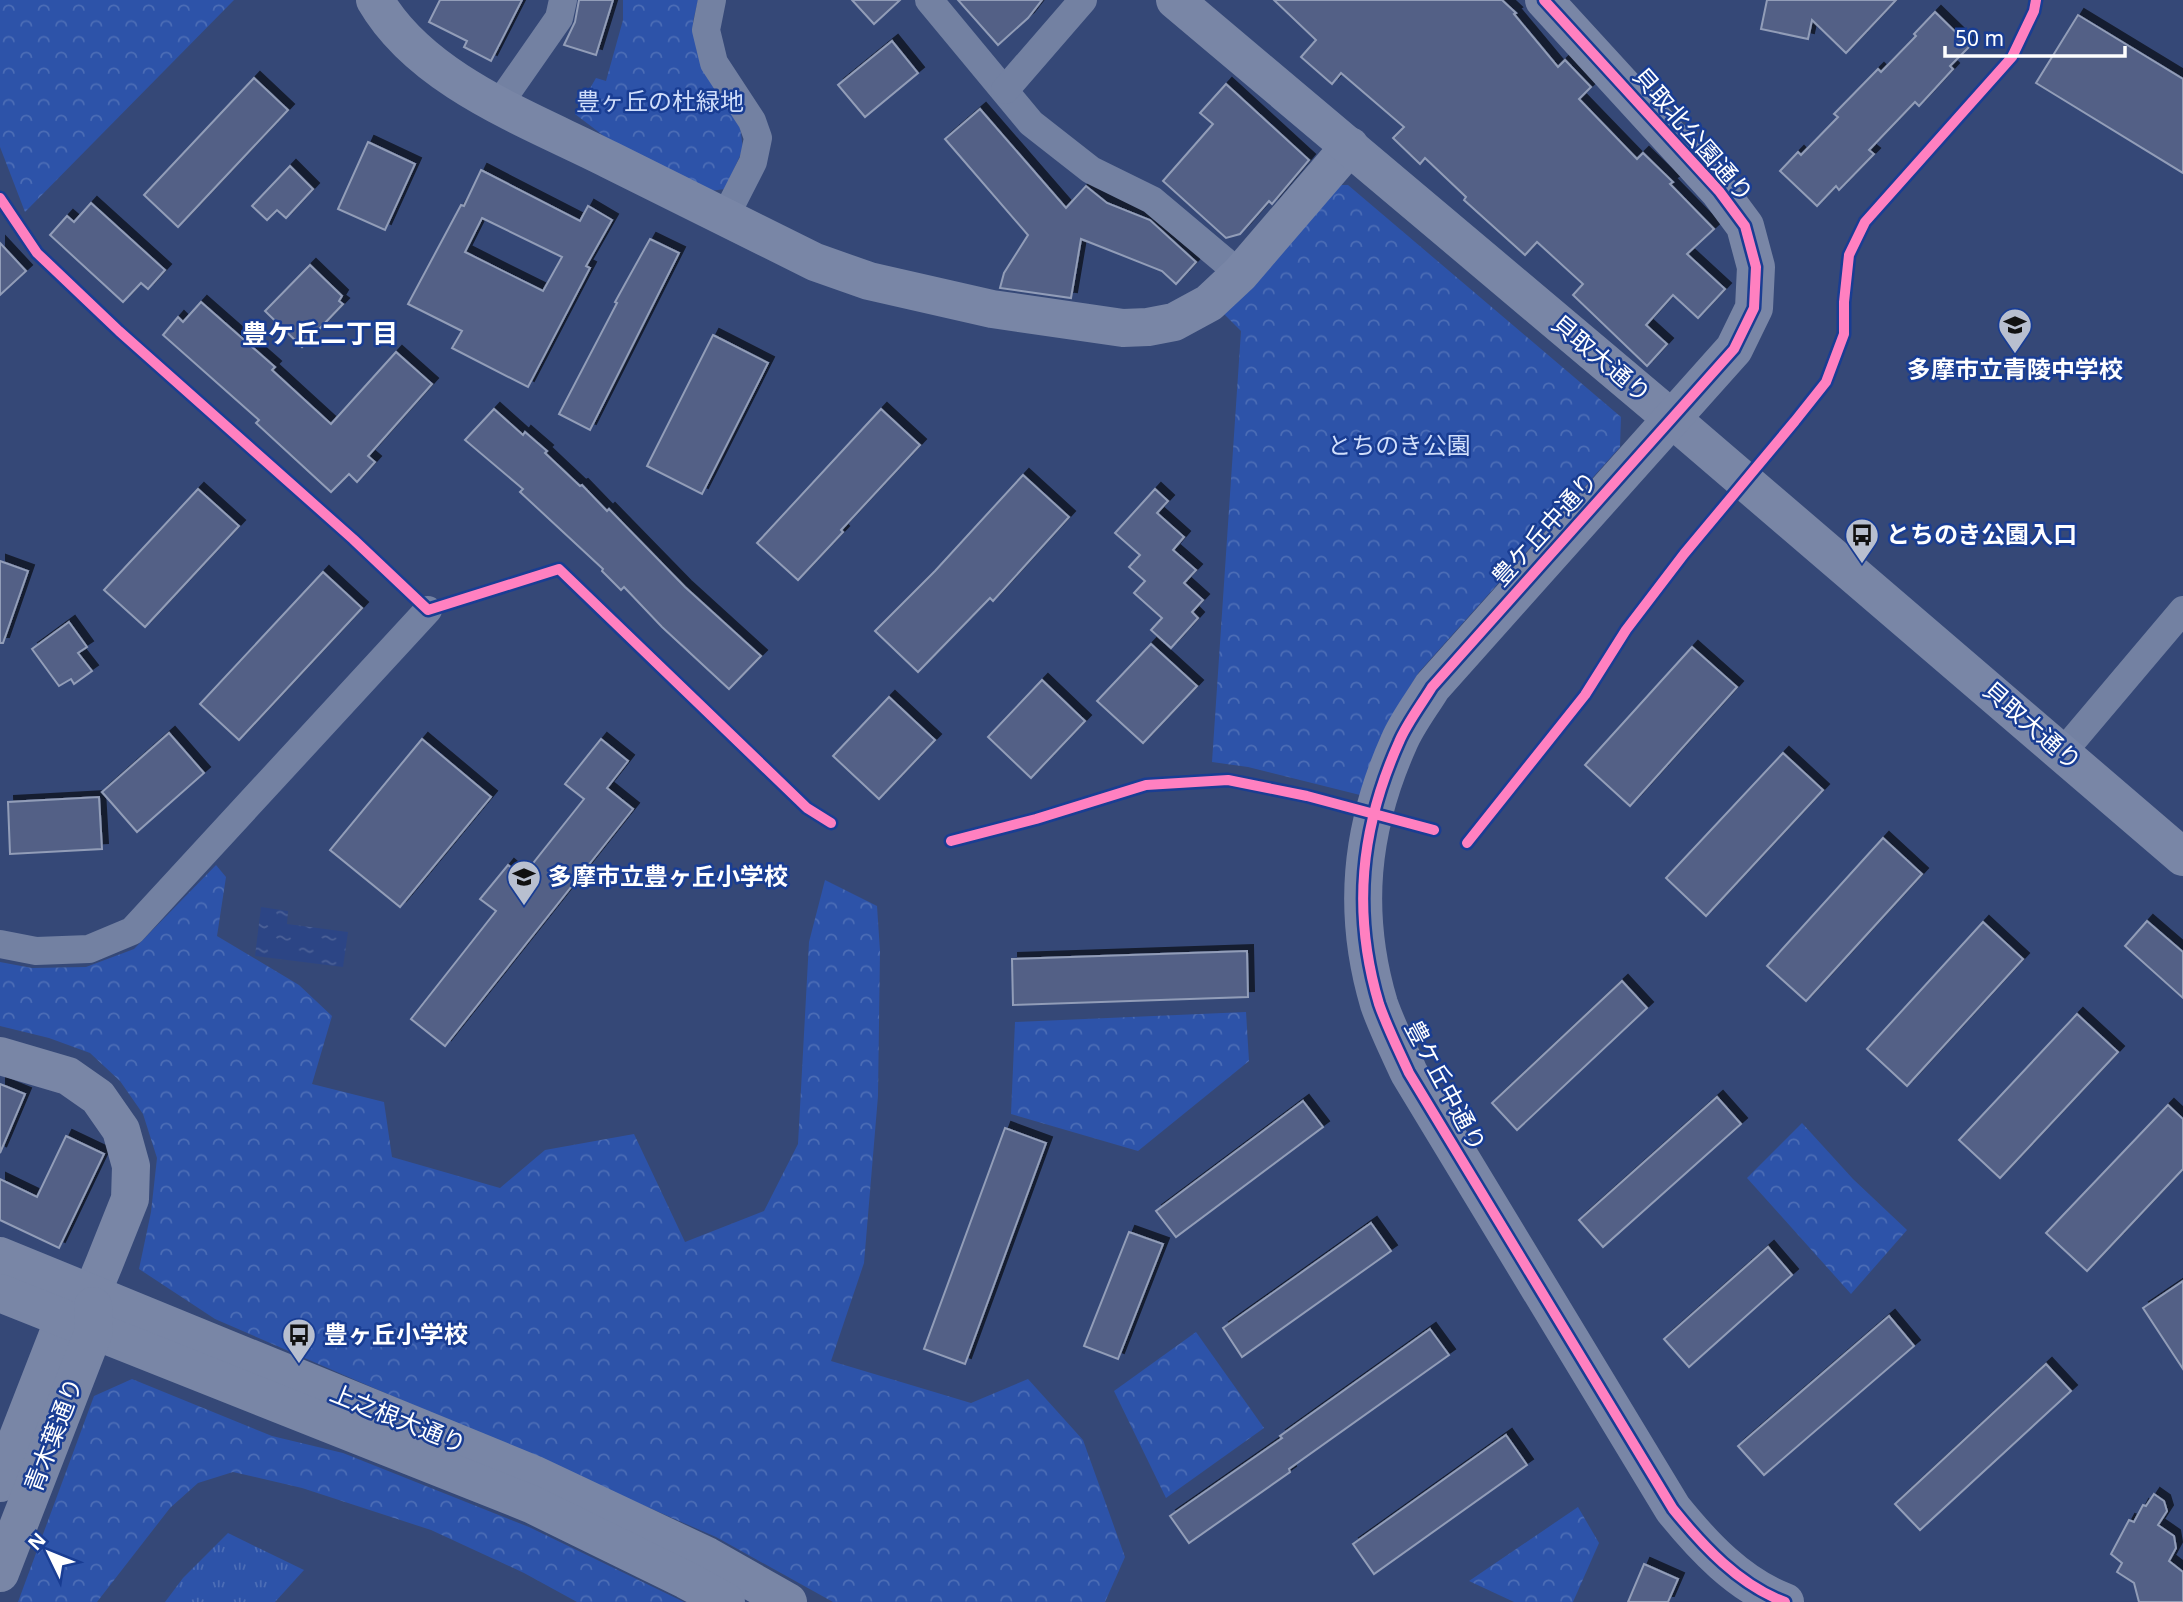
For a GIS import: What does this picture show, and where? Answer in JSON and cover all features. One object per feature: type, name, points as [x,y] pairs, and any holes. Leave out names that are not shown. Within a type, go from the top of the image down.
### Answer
[{"type":"street","points":[[374,0],[411,46],[441,71],[499,104],[816,262],[869,281],[992,309],[1123,328],[1174,322],[1192,314],[1209,303],[1240,274],[1350,146]]},
{"type":"street","points":[[499,104],[559,18],[563,0]]},
{"type":"street","points":[[712,0],[706,30],[714,63],[752,121],[758,138],[753,162],[725,217]]},
{"type":"street","points":[[929,0],[1031,123],[1091,170],[1152,200],[1240,274]]},
{"type":"street","points":[[1005,90],[1083,0]]},
{"type":"street","name":"貝取大通り","points":[[1175,0],[1671,418],[2183,857]]},
{"type":"street","name":"貝取北公園通り","points":[[1544,0],[1720,191],[1745,226],[1756,267],[1754,308],[1734,349],[1671,418]]},
{"type":"street","name":"豊ケ丘中通り","points":[[1671,418],[1432,687],[1399,740],[1375,805],[1365,848],[1362,903],[1368,958],[1380,1006],[1409,1073],[1673,1509],[1709,1550],[1739,1591],[1785,1602]]},
{"type":"street","points":[[0,944],[36,951],[89,949],[132,931],[428,610]]},
{"type":"street","points":[[2063,752],[2183,610]]},
{"type":"street","points":[[0,1056],[68,1076],[98,1097],[121,1130],[131,1166],[130,1199],[92,1293]]},
{"type":"street","name":"上之根大通り","points":[[0,1256],[533,1474],[707,1556],[788,1602]]},
{"type":"street","name":"上之根大通り","points":[[0,1293],[531,1504],[726,1602]]},
{"type":"street","name":"青木葉通り","points":[[0,1573],[79,1325],[92,1293]]},
{"type":"street","name":"青木葉通り","points":[[0,1483],[79,1325]]},
{"type":"green space","points":[[0,0],[234,0],[25,212],[0,147]]},
{"type":"green space","name":"豊ヶ丘の杜緑地","points":[[623,0],[698,0],[693,22],[697,52],[740,126],[743,149],[725,189],[710,191],[609,140],[575,114],[596,78],[606,81],[623,20]]},
{"type":"green space","name":"とちのき公園","points":[[1330,185],[1348,185],[1621,417],[1620,447],[1419,672],[1387,724],[1360,795],[1248,767],[1212,762],[1241,331],[1221,311]]},
{"type":"green space","points":[[216,865],[226,877],[217,936],[299,985],[332,1016],[312,1084],[384,1102],[392,1157],[500,1188],[545,1150],[634,1134],[685,1242],[764,1211],[798,1144],[809,942],[825,880],[877,906],[880,951],[878,1096],[864,1263],[831,1361],[971,1403],[1028,1379],[1083,1440],[1125,1557],[1105,1602],[833,1602],[716,1537],[215,1319],[139,1269],[151,1212],[157,1158],[143,1114],[120,1081],[90,1053],[49,1038],[0,1026],[0,962],[32,968],[86,967],[134,949]]},
{"type":"green space","points":[[1246,1012],[1249,1061],[1138,1151],[1011,1114],[1015,1022]]},
{"type":"green space","points":[[1802,1123],[1853,1179],[1907,1230],[1851,1294],[1747,1178]]},
{"type":"green space","points":[[1196,1332],[1264,1428],[1166,1498],[1114,1391]]},
{"type":"green space","points":[[132,1379],[272,1436],[343,1453],[529,1527],[684,1602],[577,1602],[524,1573],[431,1530],[302,1488],[233,1472],[198,1483],[170,1508],[97,1602],[18,1602],[94,1396]]},
{"type":"green space","points":[[1578,1507],[1599,1543],[1573,1602],[1514,1602],[1469,1581]]},
{"type":"green space","points":[[228,1533],[304,1570],[275,1602],[165,1602],[183,1578]]},
{"type":"water","points":[[261,907],[288,911],[287,924],[348,932],[343,967],[255,956]]},
{"type":"building","points":[[440,0],[522,0],[491,61],[464,47],[467,41],[429,22]]},
{"type":"building","points":[[579,0],[613,0],[596,55],[564,45],[575,22]]},
{"type":"building","points":[[852,0],[900,0],[874,24]]},
{"type":"building","points":[[958,0],[1042,0],[1028,18],[998,45]]},
{"type":"building","points":[[1274,0],[1502,0],[1516,13],[1514,14],[1558,67],[1565,60],[1591,87],[1579,99],[1637,159],[1643,153],[1673,182],[1670,184],[1714,229],[1687,254],[1725,289],[1698,318],[1673,295],[1646,325],[1667,344],[1647,366],[1573,295],[1583,284],[1537,242],[1525,255],[1464,200],[1466,197],[1425,158],[1420,164],[1393,138],[1404,127],[1341,73],[1332,84],[1301,57],[1316,40]]},
{"type":"building","points":[[1767,0],[1896,0],[1846,53],[1812,20],[1808,39],[1761,29]]},
{"type":"building","points":[[1935,12],[1970,46],[1950,66],[1953,69],[1919,106],[1915,102],[1869,150],[1874,154],[1839,190],[1836,186],[1817,206],[1780,171],[1798,152],[1801,155],[1838,117],[1834,114],[1878,69],[1881,72]]},
{"type":"building","points":[[2078,15],[2183,79],[2183,173],[2036,83]]},
{"type":"building","points":[[892,41],[918,73],[865,117],[838,85]]},
{"type":"building","points":[[254,78],[288,110],[178,227],[144,195]]},
{"type":"building","points":[[1226,84],[1309,160],[1272,204],[1269,201],[1240,234],[1226,238],[1163,181],[1213,124],[1200,113]]},
{"type":"building","points":[[980,109],[1066,208],[1086,186],[1107,203],[1150,220],[1196,262],[1176,284],[1162,271],[1081,239],[1071,298],[1000,288],[1004,273],[1028,235],[945,139]]},
{"type":"building","points":[[368,142],[415,164],[385,230],[338,209]]},
{"type":"building","points":[[290,166],[313,189],[286,218],[277,210],[267,220],[252,206]]},
{"type":"building","points":[[481,170],[580,221],[588,206],[612,220],[586,266],[590,268],[528,387],[452,348],[462,331],[408,304],[461,205],[464,206]],"holes":[[[482,218],[562,257],[543,291],[465,252]]]},
{"type":"building","points":[[91,203],[165,270],[148,289],[141,283],[123,302],[50,235],[67,216],[74,222]]},
{"type":"building","points":[[650,239],[679,253],[590,430],[559,414]]},
{"type":"building","points":[[0,243],[26,271],[0,295]]},
{"type":"building","points":[[310,265],[342,296],[339,301],[343,304],[302,347],[265,311]]},
{"type":"building","points":[[201,302],[275,367],[272,370],[331,424],[396,352],[432,384],[368,456],[375,462],[357,482],[349,474],[331,492],[256,423],[259,420],[163,335],[178,317],[183,322]]},
{"type":"building","points":[[713,335],[768,363],[702,494],[647,466]]},
{"type":"building","points":[[494,409],[523,435],[525,432],[547,451],[545,453],[607,511],[609,509],[685,587],[761,656],[729,689],[662,627],[624,587],[621,590],[603,569],[520,492],[523,489],[465,440]]},
{"type":"building","points":[[881,409],[920,445],[798,580],[757,543]]},
{"type":"building","points":[[1023,475],[1069,517],[993,601],[990,598],[918,672],[875,631],[935,571]]},
{"type":"building","points":[[198,489],[239,526],[145,627],[104,590]]},
{"type":"building","points":[[1155,489],[1168,501],[1157,513],[1184,537],[1173,550],[1196,570],[1184,583],[1203,600],[1192,612],[1198,618],[1171,648],[1151,630],[1162,618],[1134,593],[1145,581],[1129,567],[1140,555],[1115,533]]},
{"type":"building","points":[[0,561],[28,571],[3,643],[0,643]]},
{"type":"building","points":[[323,572],[362,608],[239,740],[200,704]]},
{"type":"building","points":[[69,622],[87,647],[78,653],[92,671],[74,684],[71,679],[59,686],[32,649]]},
{"type":"building","points":[[1151,644],[1197,686],[1143,743],[1097,701]]},
{"type":"building","points":[[1692,647],[1737,687],[1630,806],[1585,765]]},
{"type":"building","points":[[1042,680],[1085,721],[1031,778],[988,737]]},
{"type":"building","points":[[889,697],[935,740],[879,799],[833,756]]},
{"type":"building","points":[[169,733],[204,773],[137,832],[102,792]]},
{"type":"building","points":[[422,739],[491,797],[400,907],[330,850]]},
{"type":"building","points":[[601,739],[628,761],[607,788],[633,809],[445,1046],[411,1019],[496,911],[480,899],[508,865],[522,877],[584,799],[565,784]]},
{"type":"building","points":[[1783,753],[1823,790],[1706,916],[1666,878]]},
{"type":"building","points":[[99,797],[102,849],[10,854],[8,802]]},
{"type":"building","points":[[1883,838],[1922,874],[1806,1001],[1767,966]]},
{"type":"building","points":[[2147,921],[2183,952],[2183,998],[2125,946]]},
{"type":"building","points":[[1983,922],[2023,959],[1907,1086],[1867,1049]]},
{"type":"building","points":[[1247,951],[1248,997],[1013,1005],[1012,959]]},
{"type":"building","points":[[1622,981],[1647,1008],[1517,1130],[1492,1103]]},
{"type":"building","points":[[2077,1014],[2118,1052],[2000,1178],[1959,1140]]},
{"type":"building","points":[[0,1084],[25,1094],[0,1153]]},
{"type":"building","points":[[1717,1097],[1741,1124],[1603,1247],[1579,1220]]},
{"type":"building","points":[[1303,1101],[1323,1127],[1176,1237],[1156,1211]]},
{"type":"building","points":[[2168,1105],[2183,1119],[2183,1169],[2087,1271],[2046,1233]]},
{"type":"building","points":[[1005,1128],[1046,1143],[965,1364],[924,1349]]},
{"type":"building","points":[[66,1136],[104,1154],[59,1248],[0,1220],[0,1179],[37,1197]]},
{"type":"building","points":[[1371,1223],[1391,1251],[1242,1357],[1223,1328]]},
{"type":"building","points":[[1129,1232],[1163,1244],[1118,1359],[1084,1346]]},
{"type":"building","points":[[1768,1247],[1792,1275],[1689,1367],[1664,1339]]},
{"type":"building","points":[[2183,1281],[2183,1369],[2143,1308]]},
{"type":"building","points":[[1889,1316],[1914,1346],[1764,1475],[1738,1446]]},
{"type":"building","points":[[1430,1329],[1449,1355],[1189,1543],[1170,1516]]},
{"type":"building","points":[[2046,1364],[2071,1391],[1920,1530],[1895,1504]]},
{"type":"building","points":[[1506,1435],[1527,1465],[1374,1574],[1353,1544]]},
{"type":"building","points":[[2154,1494],[2164,1501],[2167,1511],[2158,1525],[2174,1536],[2176,1548],[2169,1561],[2183,1572],[2183,1602],[2139,1602],[2134,1583],[2117,1572],[2122,1563],[2111,1554],[2129,1520],[2134,1522],[2143,1505],[2146,1506]]},
{"type":"building","points":[[1644,1564],[1678,1579],[1668,1602],[1628,1602]]},
{"type":"cycle path","points":[[1544,0],[1719,191],[1745,226],[1756,267],[1754,308],[1734,349],[1432,687],[1410,721],[1386,775],[1368,839],[1364,871],[1365,937],[1379,1004],[1409,1073],[1673,1509],[1709,1550],[1737,1575],[1752,1586],[1785,1602]]},
{"type":"cycle path","points":[[1467,843],[1585,695],[1626,630],[1684,554],[1826,382],[1844,334],[1849,255],[1865,222],[2012,57],[2034,11],[2036,0]]},
{"type":"cycle path","points":[[0,198],[37,253],[119,331],[353,539],[428,610],[559,569],[807,808],[831,823]]},
{"type":"cycle path","points":[[951,841],[1036,819],[1146,785],[1228,780],[1307,796],[1434,830]]},
{"type":"place","name":"多摩市立青陵中学校","points":[[2015,355]]},
{"type":"place","name":"とちのき公園入口","points":[[1862,565]]},
{"type":"place","name":"多摩市立豊ヶ丘小学校","points":[[524,907]]},
{"type":"place","name":"豊ヶ丘小学校","points":[[299,1365]]},
{"type":"district","name":"豊ケ丘二丁目","points":[[320,334]]}]
